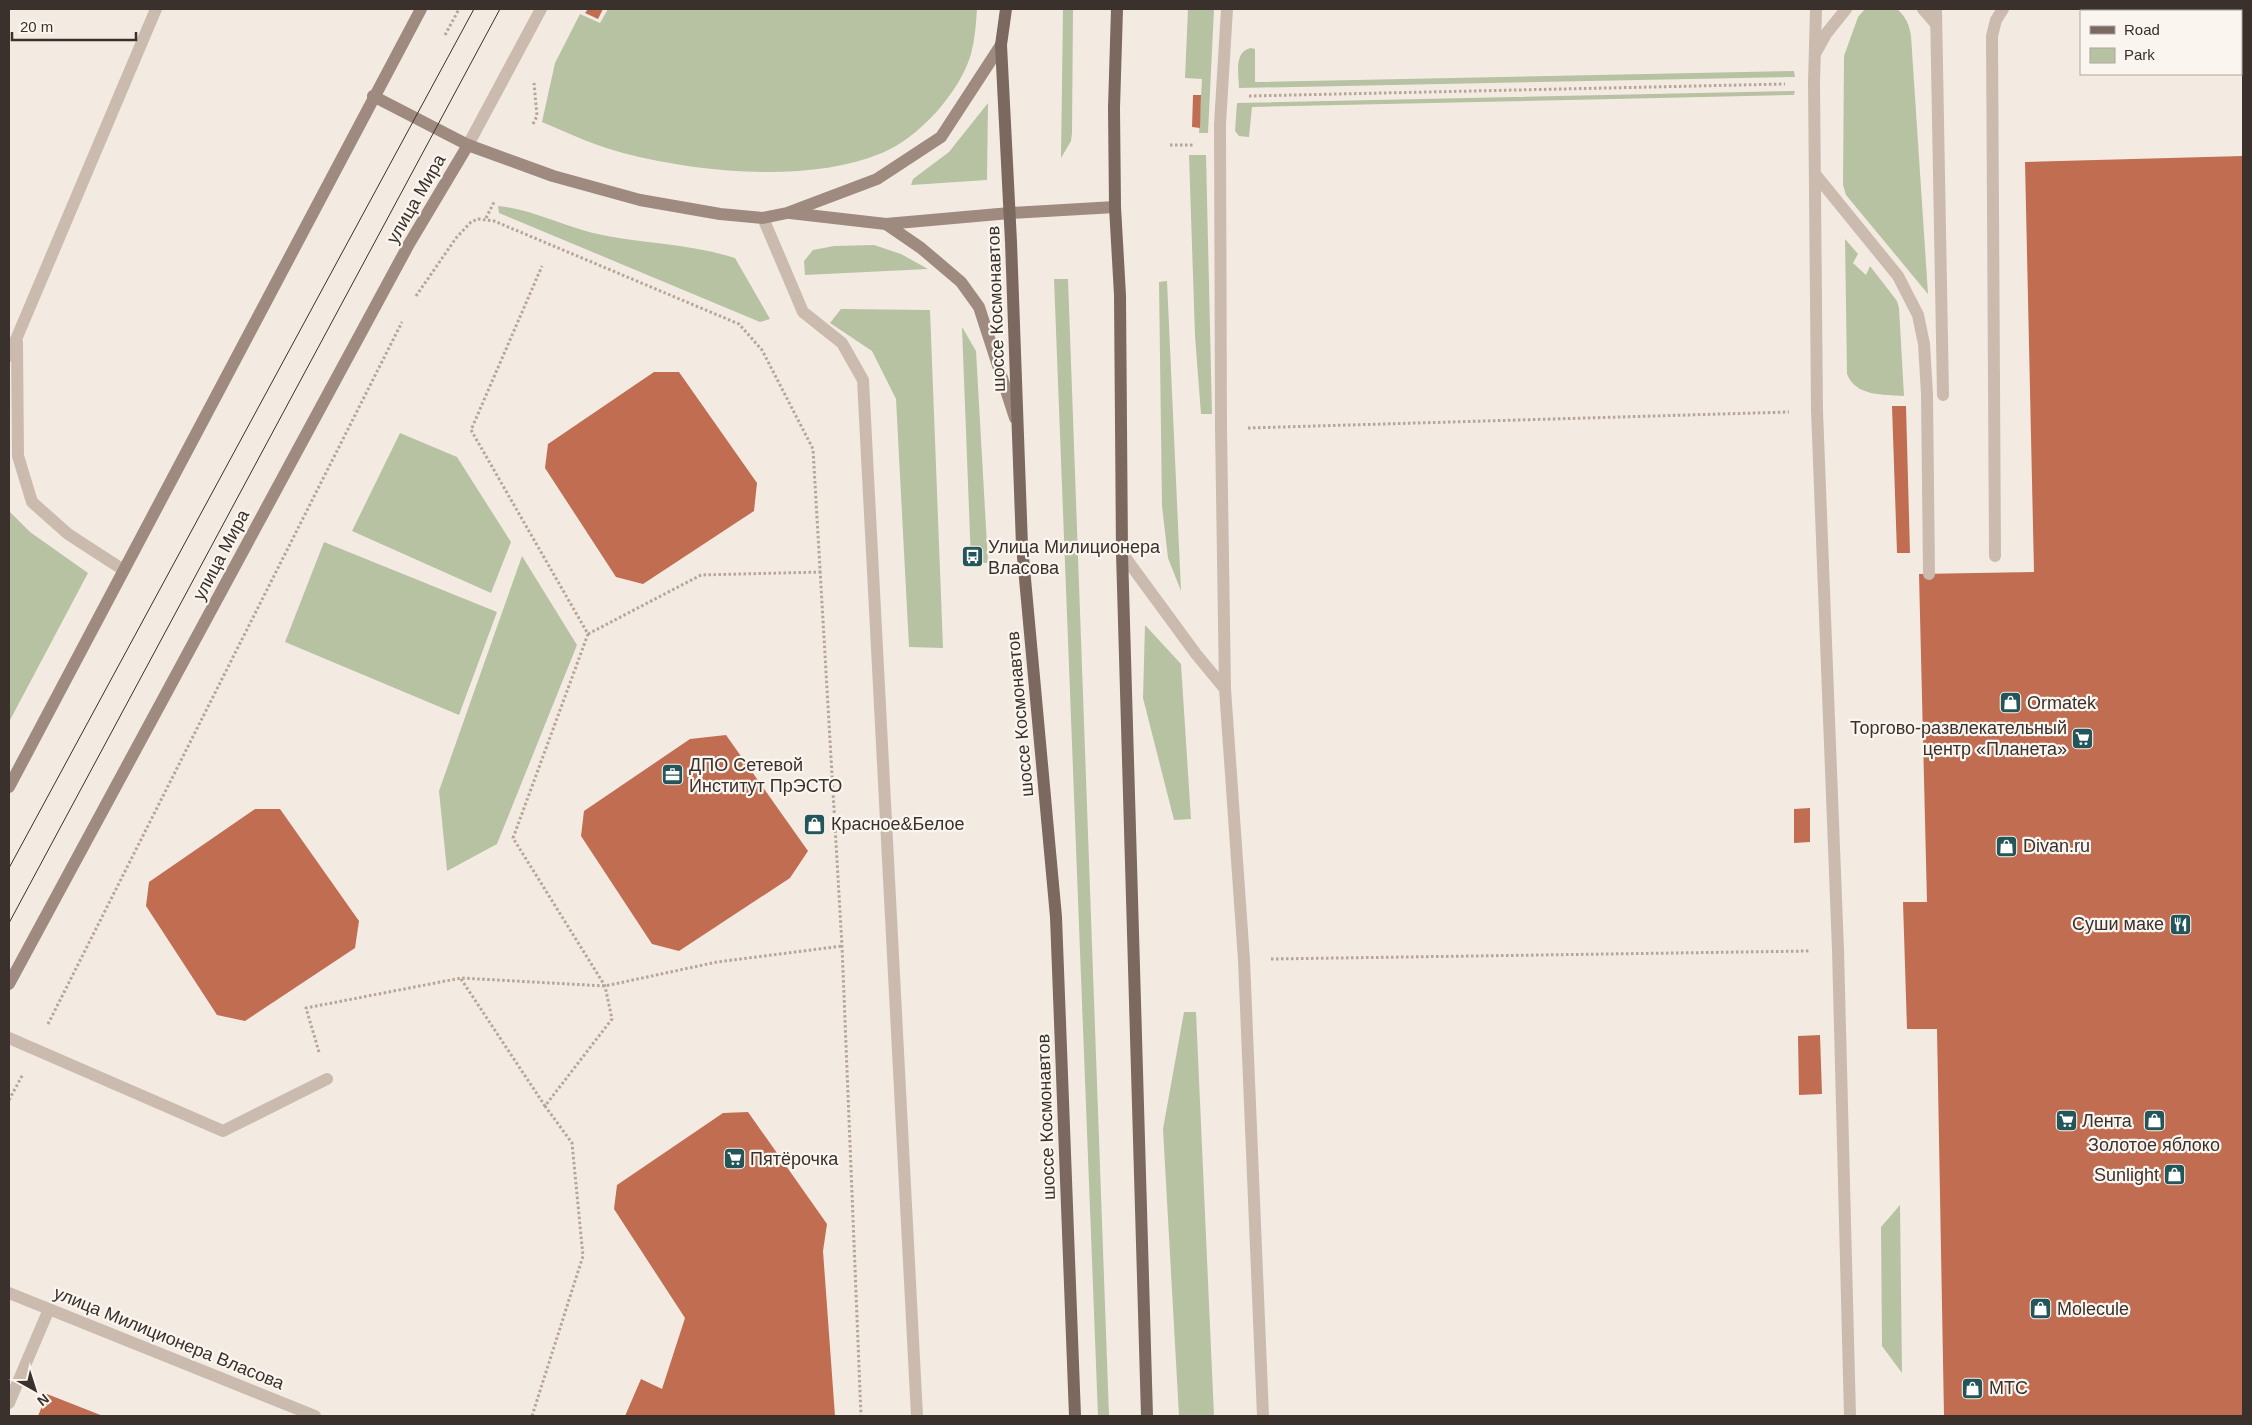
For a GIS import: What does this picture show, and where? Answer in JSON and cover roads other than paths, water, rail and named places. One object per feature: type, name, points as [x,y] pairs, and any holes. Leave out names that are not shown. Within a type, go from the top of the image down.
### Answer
[{"type":"main road","points":[[9,787],[373,96],[421,9]]},
{"type":"main road","name":"шоссе Космонавтов","points":[[1006,9],[1002,45],[1019,428],[1022,546],[1056,917],[1074,1416]]},
{"type":"main road","points":[[1117,9],[1114,108],[1115,207],[1120,295],[1122,553],[1147,1416]]},
{"type":"main road","points":[[373,96],[468,145],[553,176],[616,194],[720,214],[763,218],[787,213],[877,179],[940,137],[1002,45]]},
{"type":"main road","name":"улица Мира","points":[[9,984],[409,244],[468,145]]},
{"type":"main road","points":[[787,213],[886,224],[1010,213],[1115,207]]},
{"type":"main road","points":[[886,224],[921,248],[961,282],[979,307],[1019,428]]},
{"type":"street","points":[[9,356],[156,9]]},
{"type":"street","points":[[468,145],[541,9]]},
{"type":"street","points":[[1227,9],[1220,124],[1221,419],[1225,689],[1244,960],[1263,1416]]},
{"type":"street","points":[[1816,9],[1814,83],[1817,411],[1838,950],[1850,1416]]},
{"type":"street","points":[[1815,53],[1826,34],[1846,9]]},
{"type":"street","points":[[1923,9],[1936,24]]},
{"type":"street","points":[[1936,9],[1943,395]]},
{"type":"street","points":[[1995,556],[1992,36],[1996,20],[2003,9]]},
{"type":"street","points":[[1815,174],[1898,276],[1918,314],[1924,344],[1927,394],[1929,574]]},
{"type":"street","points":[[763,218],[803,312],[842,343],[863,380],[917,1416]]},
{"type":"street","points":[[17,338],[18,456],[32,502],[68,534],[122,570]]},
{"type":"street","points":[[1122,553],[1196,654],[1225,689]]},
{"type":"street","points":[[9,1038],[223,1131],[327,1079]]},
{"type":"street","name":"улица Милиционера Власова","points":[[9,1293],[315,1416]]},
{"type":"street","points":[[9,1403],[49,1309]]},
{"type":"tram line","points":[[9,868],[474,9]]},
{"type":"tram line","points":[[9,923],[500,9]]},
{"type":"place","name":"Улица Милиционера Власова","points":[[972,557]]},
{"type":"place","name":"Ormatek","points":[[2011,703]]},
{"type":"place","name":"Торгово-развлекательный центр «Планета»","points":[[2083,738]]},
{"type":"place","name":"ДПО Сетевой Институт ПрЭСТО","points":[[673,775]]},
{"type":"place","name":"Красное&Белое","points":[[815,824]]},
{"type":"place","name":"Divan.ru","points":[[2007,846]]},
{"type":"place","name":"Суши маке","points":[[2180,924]]},
{"type":"place","name":"Золотое яблоко","points":[[2154,1120]]},
{"type":"place","name":"Лента","points":[[2066,1121]]},
{"type":"place","name":"Пятёрочка","points":[[734,1159]]},
{"type":"place","name":"Sunlight","points":[[2175,1175]]},
{"type":"place","name":"Molecule","points":[[2041,1309]]},
{"type":"place","name":"МТС","points":[[1973,1388]]}]
